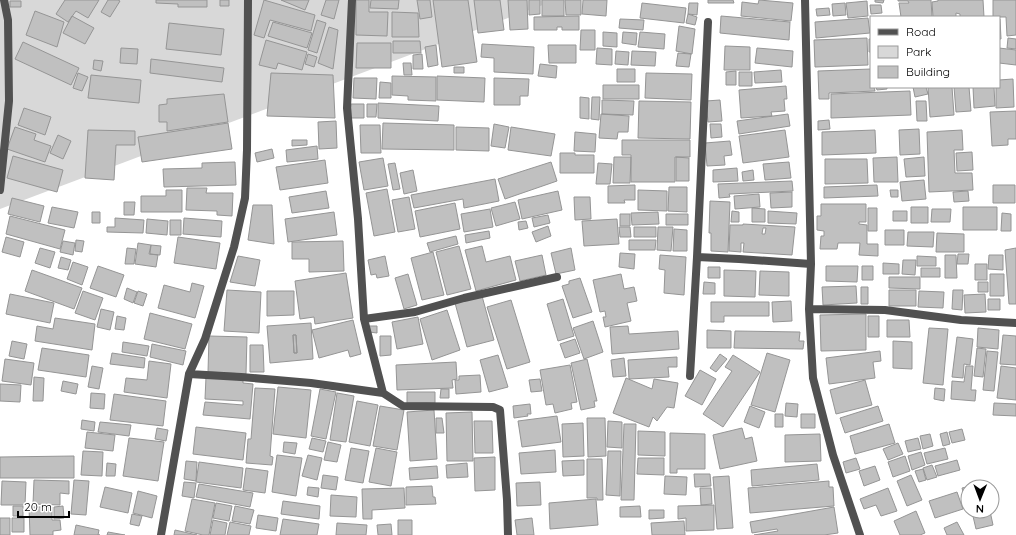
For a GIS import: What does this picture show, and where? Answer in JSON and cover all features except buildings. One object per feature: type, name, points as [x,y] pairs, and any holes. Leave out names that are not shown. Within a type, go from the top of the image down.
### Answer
[{"type":"street","points":[[0,190],[9,101],[8,20],[4,0]]},
{"type":"street","points":[[161,535],[189,374],[205,339],[234,246],[245,198],[248,0]]},
{"type":"street","points":[[352,0],[347,108],[358,219],[364,319],[383,393]]},
{"type":"street","points":[[805,0],[811,264],[809,308],[813,378],[833,455],[860,535]]},
{"type":"street","points":[[690,376],[708,22]]},
{"type":"street","points":[[697,257],[811,264]]},
{"type":"street","points":[[364,319],[415,312],[464,298],[557,277]]},
{"type":"street","points":[[809,308],[885,310],[961,320],[1016,323]]},
{"type":"street","points":[[189,374],[311,383],[383,393],[403,406],[493,407],[500,410],[507,500],[508,535]]},
{"type":"green space","points":[[0,0],[556,0],[0,209]]}]
